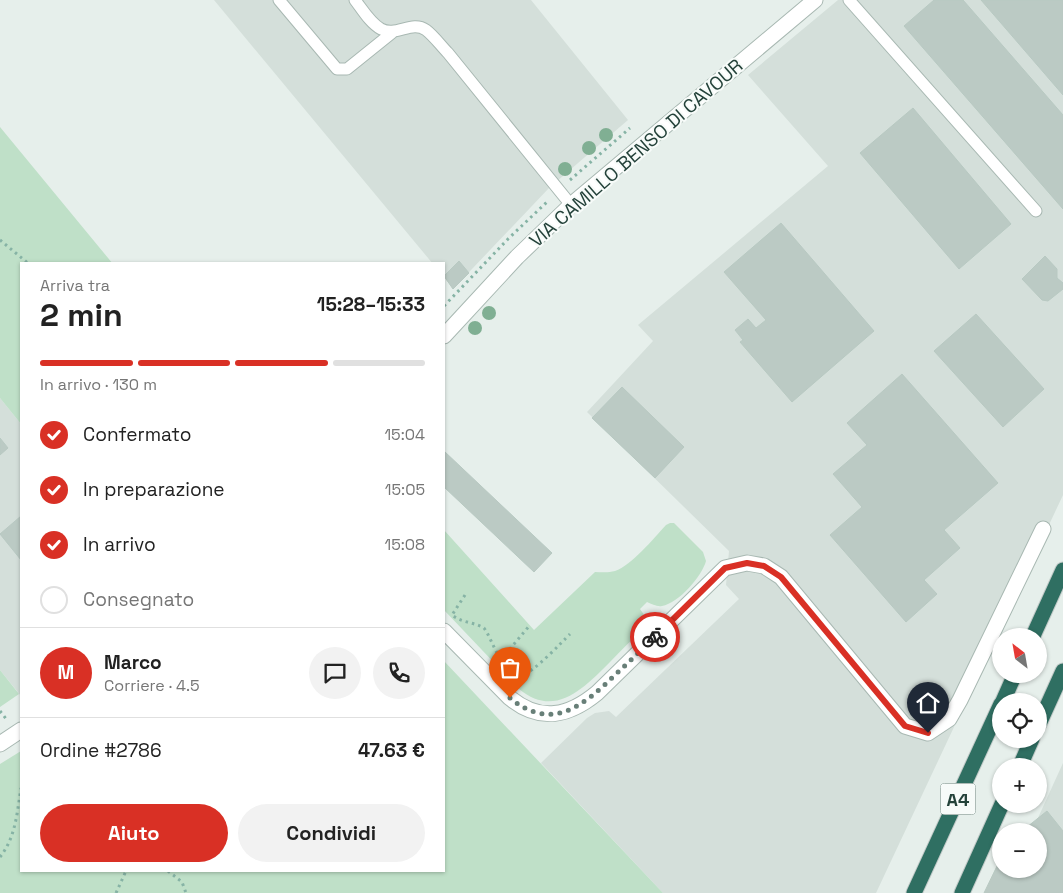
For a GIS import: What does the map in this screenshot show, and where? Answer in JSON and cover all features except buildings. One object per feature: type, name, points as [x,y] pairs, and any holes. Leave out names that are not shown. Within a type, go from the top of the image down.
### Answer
[{"type":"highway","points":[[1037,628],[1063,570]]},
{"type":"highway","points":[[1047,706],[1063,671]]},
{"type":"highway","name":"A4","points":[[914,893],[992,725]]},
{"type":"highway","name":"A4","points":[[962,893],[998,813]]},
{"type":"street","name":"VIA CAMILLO BENSO DI CAVOUR","points":[[445,335],[517,257],[572,204],[815,0]]},
{"type":"street","points":[[445,632],[519,705],[537,713],[556,714],[584,703],[597,693],[725,568],[747,563],[764,566],[781,577],[905,726],[928,733],[949,719],[953,713],[1043,529]]},
{"type":"street","points":[[0,744],[20,731]]},
{"type":"lane","points":[[279,0],[337,69],[347,69],[393,32],[416,26],[426,30],[448,53],[572,204]]},
{"type":"lane","points":[[355,0],[381,29],[393,32]]},
{"type":"lane","points":[[850,0],[1036,212]]},
{"type":"path","points":[[0,240],[27,262]]},
{"type":"path","points":[[465,595],[452,615],[460,620],[484,628],[500,658],[514,672],[526,674],[570,634]]},
{"type":"path","points":[[500,658],[530,625]]},
{"type":"path","points":[[0,711],[7,720]]},
{"type":"path","points":[[0,856],[9,844],[15,826],[20,794]]},
{"type":"path","points":[[116,893],[126,872]]},
{"type":"path","points":[[169,872],[182,882],[186,893]]},
{"type":"shaded area","points":[[214,0],[531,0],[628,120],[549,188],[453,289],[445,278],[445,262],[431,262]]},
{"type":"shaded area","points":[[838,0],[1063,0],[1063,495],[1001,628],[992,628],[992,646],[876,893],[663,893],[541,763],[587,718],[595,713],[609,711],[616,717],[739,599],[726,585],[729,551],[587,412],[653,341],[638,325],[828,166],[748,75]]},
{"type":"shaded area","points":[[0,398],[20,423],[20,695],[0,670]]},
{"type":"shaded area","points":[[1063,763],[1063,893],[1003,893],[1010,878],[1047,878],[1047,823],[1036,823],[1040,813],[1047,813],[1047,798]]},
{"type":"green space","points":[[0,127],[111,262],[20,262],[20,423],[0,398]]},
{"type":"green space","points":[[674,523],[703,552],[706,561],[700,574],[689,588],[669,604],[658,606],[647,602],[640,609],[648,624],[590,681],[568,696],[557,700],[545,701],[532,698],[519,689],[445,611],[445,531],[534,630],[595,572],[612,572],[622,568],[635,558],[666,525]]},
{"type":"green space","points":[[445,662],[663,893],[0,893],[0,764],[20,752],[20,872],[445,872]]},
{"type":"green space","points":[[0,670],[19,694],[0,707]]},
{"type":"way so far","points":[[510,698],[529,711],[537,713],[556,714],[576,707],[597,693],[655,637]]},
{"type":"route","points":[[655,637],[725,568],[747,563],[764,566],[781,577],[905,726],[928,733]]}]
